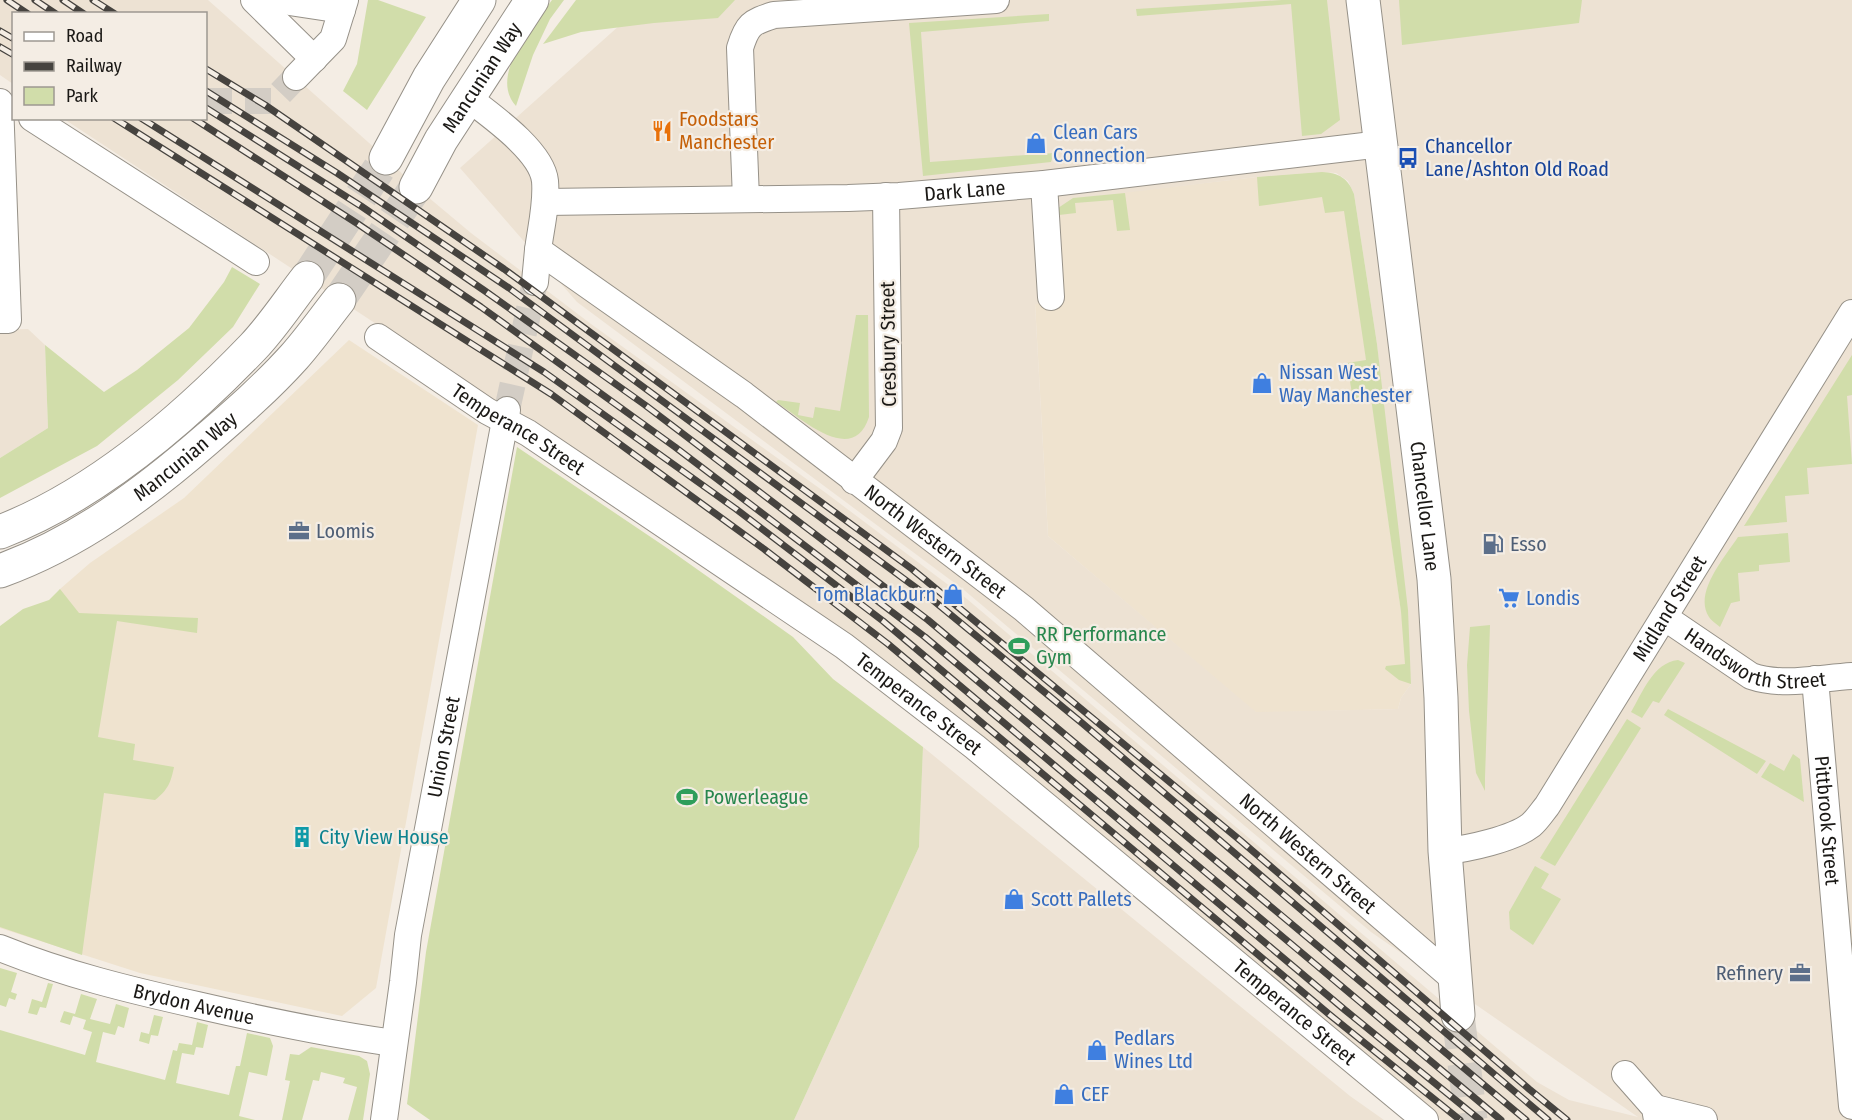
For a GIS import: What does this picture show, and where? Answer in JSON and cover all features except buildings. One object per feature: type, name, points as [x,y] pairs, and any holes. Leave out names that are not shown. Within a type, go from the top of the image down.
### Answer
[{"type":"highway","points":[[386,158],[429,78],[479,0]]},
{"type":"highway","name":"Mancunian Way","points":[[416,187],[441,140],[532,0]]},
{"type":"highway","name":"Chancellor Lane","points":[[1363,0],[1434,579],[1441,698],[1444,851],[1458,1015]]},
{"type":"highway","name":"Mancunian Way","points":[[0,532],[36,517],[67,500],[104,476],[156,436],[197,401],[254,345],[307,278]]},
{"type":"highway","name":"Mancunian Way","points":[[0,571],[55,547],[115,512],[164,476],[253,400],[293,357],[339,300]]},
{"type":"street","points":[[254,0],[314,59]]},
{"type":"street","points":[[276,0],[343,5],[333,39],[296,78]]},
{"type":"street","points":[[746,199],[740,48],[745,30],[755,20],[774,15],[996,0]]},
{"type":"street","points":[[468,98],[494,118],[539,163],[545,178],[545,202],[535,282]]},
{"type":"street","points":[[0,100],[4,320]]},
{"type":"street","points":[[35,120],[256,262]]},
{"type":"street","name":"Dark Lane","points":[[545,202],[886,196],[1044,184],[1381,144]]},
{"type":"street","points":[[1044,184],[1051,297]]},
{"type":"street","name":"Cresbury Street","points":[[854,481],[884,441],[889,428],[886,196]]},
{"type":"street","name":"North Western Street","points":[[538,250],[744,395],[1024,609],[1454,979]]},
{"type":"street","name":"Midland Street","points":[[1444,851],[1467,849],[1502,838],[1530,825],[1547,806],[1852,313]]},
{"type":"street","name":"Temperance Street","points":[[378,337],[487,411],[506,415],[528,433],[844,646],[975,747],[1425,1120]]},
{"type":"street","name":"Union Street","points":[[384,1120],[404,982],[408,935],[506,415]]},
{"type":"street","name":"Handsworth Street","points":[[1664,617],[1751,676],[1777,682],[1852,676]]},
{"type":"street","name":"Pittbrook Street","points":[[1815,679],[1852,1106]]},
{"type":"street","name":"Brydon Avenue","points":[[0,948],[52,968],[168,999],[334,1035],[394,1043]]},
{"type":"street","points":[[1626,1074],[1656,1114],[1704,1120]]},
{"type":"shaded area","points":[[0,0],[208,0],[416,187],[471,233],[591,324],[826,493],[967,599],[1537,1082],[1569,1100],[1638,1117],[1371,932],[964,590],[577,302],[460,168],[648,0],[1852,0],[1852,1120],[1441,1120],[900,674],[486,396],[66,120],[207,120],[207,12],[12,12],[12,83],[0,75]],"holes":[[[1322,172],[1336,173],[1348,181],[1354,194],[1377,344],[1411,684],[1401,698],[1398,709],[1256,712],[1048,536],[1035,304],[1065,302],[1058,208],[1073,199],[1257,177]]]},
{"type":"shaded area","points":[[1322,172],[1341,176],[1411,684],[1401,698],[1398,709],[1256,713],[1048,536],[1035,303],[1041,303],[1058,208],[1073,198]]},
{"type":"shaded area","points":[[28,329],[45,345],[48,428],[0,458],[0,330]]},
{"type":"shaded area","points":[[349,340],[478,425],[376,988],[342,1016],[140,973],[0,928],[0,661],[60,589],[90,563],[184,498]]},
{"type":"shaded area","points":[[923,747],[1350,1096],[1384,1120],[794,1120],[919,847]]},
{"type":"green space","points":[[368,0],[378,0],[426,17],[367,110],[343,91],[357,64]]},
{"type":"green space","points":[[552,0],[564,0],[550,19],[533,55],[516,106],[509,94],[507,80],[510,66],[525,37]]},
{"type":"green space","points":[[576,0],[735,0],[718,18],[581,32],[543,44]]},
{"type":"green space","points":[[1282,0],[1327,0],[1340,120],[1321,134],[1302,136],[1291,4],[1137,16],[1136,9]]},
{"type":"green space","points":[[1399,0],[1582,0],[1579,23],[1402,45]]},
{"type":"green space","points":[[1049,14],[1049,21],[921,32],[930,162],[1054,153],[1051,162],[923,176],[909,23]]},
{"type":"green space","points":[[1322,172],[1342,177],[1354,194],[1377,344],[1408,610],[1411,684],[1399,680],[1385,669],[1386,666],[1405,664],[1401,612],[1371,398],[1353,400],[1347,363],[1366,360],[1344,211],[1325,213],[1322,197],[1259,206],[1257,177]]},
{"type":"green space","points":[[1125,193],[1130,230],[1117,231],[1113,200],[1075,203],[1076,213],[1059,215],[1058,208],[1073,198]]},
{"type":"green space","points":[[232,267],[260,284],[233,327],[178,380],[97,446],[0,498],[0,458],[48,428],[45,345],[104,392],[137,370],[189,328],[224,282]]},
{"type":"green space","points":[[856,315],[868,315],[869,417],[861,431],[851,438],[839,438],[812,427],[776,402],[778,400],[800,403],[798,415],[813,418],[815,407],[840,411]]},
{"type":"green space","points":[[1852,355],[1852,395],[1847,396],[1852,464],[1807,468],[1809,494],[1785,496],[1787,522],[1744,526]]},
{"type":"green space","name":"Powerleague","points":[[517,447],[667,548],[793,637],[833,679],[923,747],[919,847],[794,1120],[430,1120],[407,1104],[426,952]]},
{"type":"green space","points":[[1788,533],[1790,562],[1759,565],[1759,571],[1738,573],[1740,601],[1731,603],[1720,627],[1712,621],[1705,607],[1708,586],[1738,537]]},
{"type":"green space","points":[[60,589],[79,613],[198,618],[197,633],[117,621],[98,737],[135,744],[133,760],[174,767],[168,785],[155,800],[104,793],[82,955],[0,927],[0,626],[23,609],[49,600]]},
{"type":"green space","points":[[1490,625],[1485,791],[1476,773],[1469,711],[1467,665],[1470,627]]},
{"type":"green space","points":[[1678,660],[1685,663],[1659,703],[1653,701],[1642,718],[1631,712],[1655,672],[1669,662]]},
{"type":"green space","points":[[1668,709],[1766,761],[1757,774],[1664,715]]},
{"type":"green space","points":[[1627,719],[1641,728],[1555,866],[1540,858]]},
{"type":"green space","points":[[1793,754],[1800,759],[1804,802],[1761,777],[1770,763],[1784,771]]},
{"type":"green space","points":[[1535,866],[1549,874],[1541,888],[1561,899],[1533,945],[1510,929],[1509,912]]},
{"type":"green space","points":[[0,968],[17,973],[11,992],[17,994],[15,1000],[9,998],[6,1007],[0,1005]]},
{"type":"green space","points":[[48,983],[53,984],[46,1008],[40,1007],[37,1015],[28,1013],[32,999],[42,1002]]},
{"type":"green space","points":[[81,994],[97,999],[90,1019],[110,1024],[116,1004],[129,1008],[124,1028],[118,1026],[115,1035],[103,1032],[96,1062],[165,1080],[173,1050],[177,1051],[179,1043],[192,1045],[197,1022],[208,1025],[203,1048],[196,1047],[194,1055],[182,1053],[176,1083],[229,1095],[236,1066],[240,1066],[247,1033],[270,1038],[273,1046],[267,1076],[249,1072],[239,1116],[255,1120],[0,1120],[0,1030],[85,1055],[92,1032],[83,1029],[86,1020],[73,1016],[70,1025],[60,1022],[64,1011],[75,1014]]},
{"type":"green space","points":[[154,1015],[163,1017],[158,1036],[151,1035],[149,1044],[139,1041],[141,1032],[149,1034]]},
{"type":"green space","points":[[311,1047],[359,1056],[367,1061],[370,1074],[363,1120],[348,1120],[357,1087],[343,1083],[345,1078],[321,1072],[319,1081],[313,1080],[302,1120],[282,1120],[290,1081],[285,1080],[290,1054],[299,1055]]},
{"type":"tunnel","points":[[207,101],[273,101],[296,77]]},
{"type":"tunnel","points":[[307,278],[386,158]]},
{"type":"tunnel","points":[[339,300],[416,187]]},
{"type":"tunnel","points":[[507,410],[535,282]]},
{"type":"tunnel","points":[[1458,1015],[1471,1120]]},
{"type":"railway","points":[[7,0],[25,12]]},
{"type":"railway","points":[[35,0],[53,12]]},
{"type":"railway","points":[[63,0],[81,12]]},
{"type":"railway","points":[[93,0],[112,12]]},
{"type":"railway","points":[[0,31],[12,38]]},
{"type":"railway","points":[[0,47],[12,54]]},
{"type":"railway","points":[[207,70],[265,105],[504,269],[912,569],[1241,841],[1567,1120]]},
{"type":"railway","points":[[207,92],[337,173],[509,288],[934,601],[1082,723],[1548,1120]]},
{"type":"railway","points":[[207,109],[361,206],[485,291],[645,405],[928,620],[1526,1120]]},
{"type":"railway","points":[[117,120],[551,394],[764,549],[888,644],[1330,1015],[1460,1120]]},
{"type":"railway","points":[[144,120],[544,372],[736,509],[883,621],[1345,1010],[1480,1120]]},
{"type":"railway","points":[[196,120],[358,224],[481,307],[675,447],[925,637],[1501,1120]]},
{"type":"place","name":"Foodstars Manchester","points":[[662,131]]},
{"type":"place","name":"Clean Cars Connection","points":[[1036,143]]},
{"type":"place","name":"Chancellor Lane/Ashton Old Road","points":[[1408,158]]},
{"type":"place","name":"Nissan West Way Manchester","points":[[1262,383]]},
{"type":"place","name":"Loomis","points":[[299,531]]},
{"type":"place","name":"Esso","points":[[1493,544]]},
{"type":"place","name":"Tom Blackburn","points":[[953,594]]},
{"type":"place","name":"Londis","points":[[1509,598]]},
{"type":"place","name":"RR Performance Gym","points":[[1019,646]]},
{"type":"place","name":"Powerleague","points":[[687,797]]},
{"type":"place","name":"City View House","points":[[302,837]]},
{"type":"place","name":"Scott Pallets","points":[[1014,899]]},
{"type":"place","name":"Refinery","points":[[1800,973]]},
{"type":"place","name":"Pedlars Wines Ltd","points":[[1097,1050]]},
{"type":"place","name":"CEF","points":[[1064,1094]]}]
